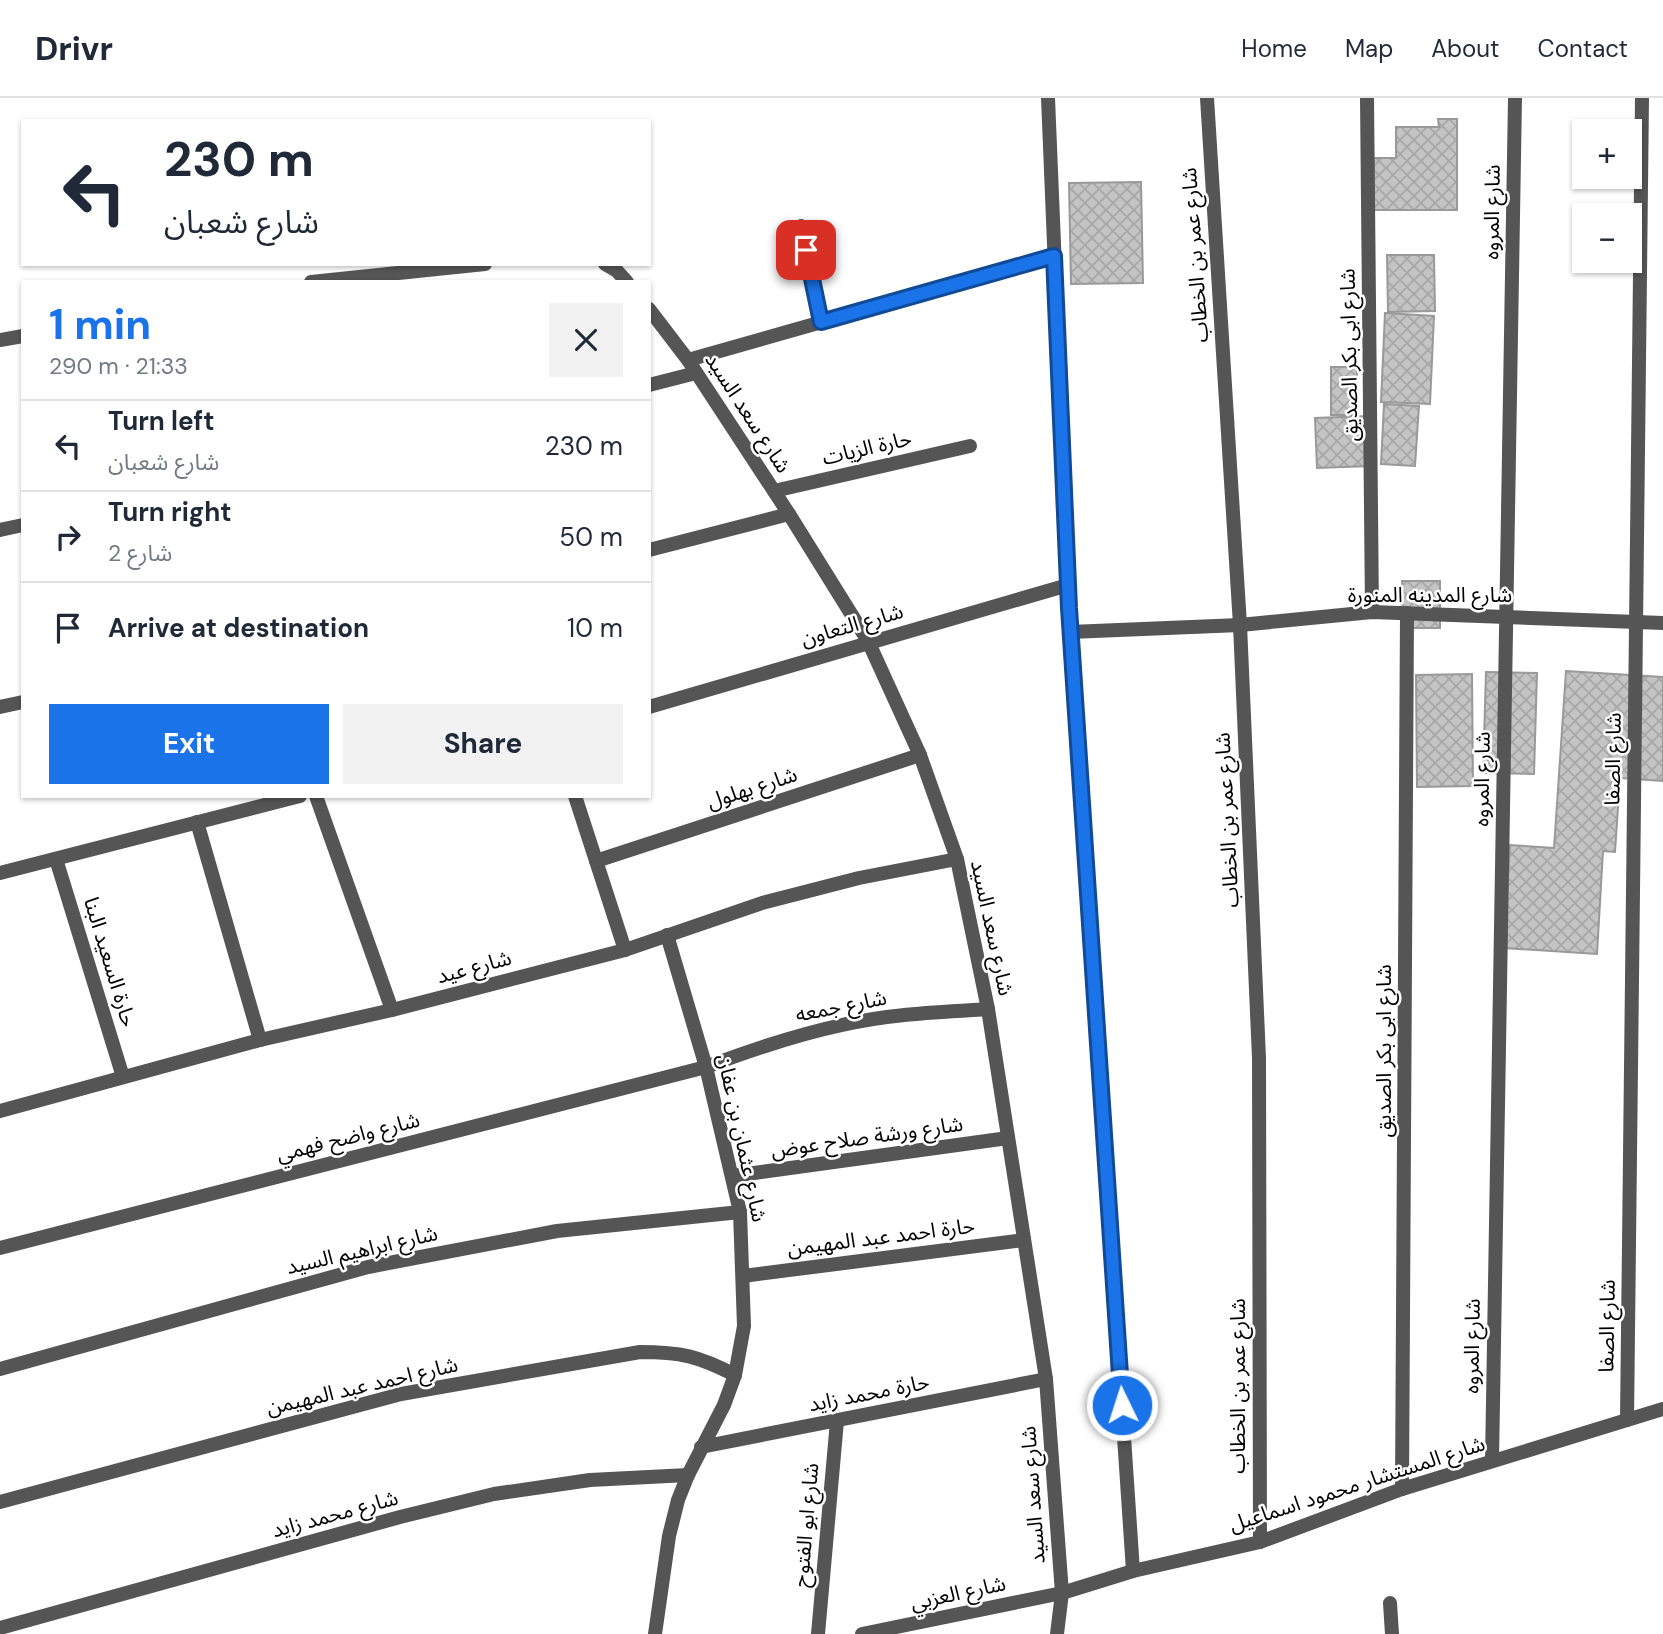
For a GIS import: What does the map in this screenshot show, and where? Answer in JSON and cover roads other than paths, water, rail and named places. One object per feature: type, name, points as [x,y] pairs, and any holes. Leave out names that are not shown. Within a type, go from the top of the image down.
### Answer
[{"type":"street","points":[[1048,98],[1070,632],[1133,1571]]},
{"type":"street","name":"شارع عمر بن الخطاب","points":[[1207,98],[1240,625],[1259,1058],[1259,1542]]},
{"type":"street","name":"شارع ابى بكر الصديق","points":[[1367,98],[1372,611]]},
{"type":"street","name":"شارع المروه","points":[[1492,1461],[1515,98]]},
{"type":"street","name":"شارع الصفا","points":[[1627,1420],[1642,98]]},
{"type":"street","points":[[801,226],[821,322]]},
{"type":"street","points":[[688,360],[1054,256]]},
{"type":"street","points":[[330,280],[466,266]]},
{"type":"street","points":[[608,266],[625,280]]},
{"type":"street","name":"شارع سعد السيد","points":[[651,312],[688,360],[868,641],[920,755],[957,859],[988,1009],[1046,1380],[1062,1593],[1057,1634]]},
{"type":"street","points":[[0,341],[21,336]]},
{"type":"street","points":[[651,384],[696,373]]},
{"type":"street","name":"حارة الزيات","points":[[774,491],[970,446]]},
{"type":"street","points":[[651,549],[789,514]]},
{"type":"street","points":[[0,530],[21,525]]},
{"type":"street","name":"شارع التعاون","points":[[651,706],[868,641],[1068,585]]},
{"type":"street","name":"شارع المدينه المنورة","points":[[1070,632],[1240,625],[1372,611],[1663,623]]},
{"type":"street","name":"شارع ابى بكر الصديق","points":[[1402,1489],[1407,613]]},
{"type":"street","points":[[0,707],[21,702]]},
{"type":"street","name":"شارع بهلول","points":[[596,861],[920,755]]},
{"type":"street","points":[[0,873],[292,798]]},
{"type":"street","points":[[317,798],[392,1010]]},
{"type":"street","points":[[576,798],[625,950]]},
{"type":"street","points":[[197,822],[260,1040]]},
{"type":"street","name":"حارة السعيد البنا","points":[[56,859],[123,1077]]},
{"type":"street","name":"شارع عيد","points":[[0,1111],[260,1040],[392,1010],[625,950],[786,897],[859,878],[957,859]]},
{"type":"street","name":"شارع عثمان بن عفان","points":[[655,1634],[669,1536],[678,1500],[701,1447],[724,1405],[735,1375],[744,1326],[740,1212],[706,1067],[667,935]]},
{"type":"street","name":"شارع جمعه","points":[[706,1067],[774,1042],[844,1024],[916,1014],[988,1009]]},
{"type":"street","name":"شارع واضح فهمي","points":[[0,1248],[706,1067]]},
{"type":"street","name":"شارع ورشة صلاح عوض","points":[[732,1176],[1008,1139]]},
{"type":"street","name":"شارع ابراهيم السيد","points":[[0,1369],[368,1267],[557,1231],[740,1212]]},
{"type":"street","name":"حارة احمد عبد المهيمن","points":[[743,1276],[1024,1240]]},
{"type":"street","name":"شارع احمد عبد المهيمن","points":[[0,1502],[401,1394],[626,1354],[673,1352],[706,1360],[735,1375]]},
{"type":"street","name":"حارة محمد زايد","points":[[701,1447],[1046,1380]]},
{"type":"street","name":"شارع المستشار محمود اسماعيل","points":[[1062,1593],[1133,1571],[1259,1542],[1402,1489],[1663,1409]]},
{"type":"street","name":"شارع ابو الفتوح","points":[[818,1634],[837,1421]]},
{"type":"street","name":"شارع محمد زايد","points":[[0,1628],[400,1517],[494,1494],[590,1480],[688,1475]]},
{"type":"street","name":"شارع العزبي","points":[[862,1634],[1062,1593]]},
{"type":"street","points":[[1390,1603],[1392,1634]]}]
